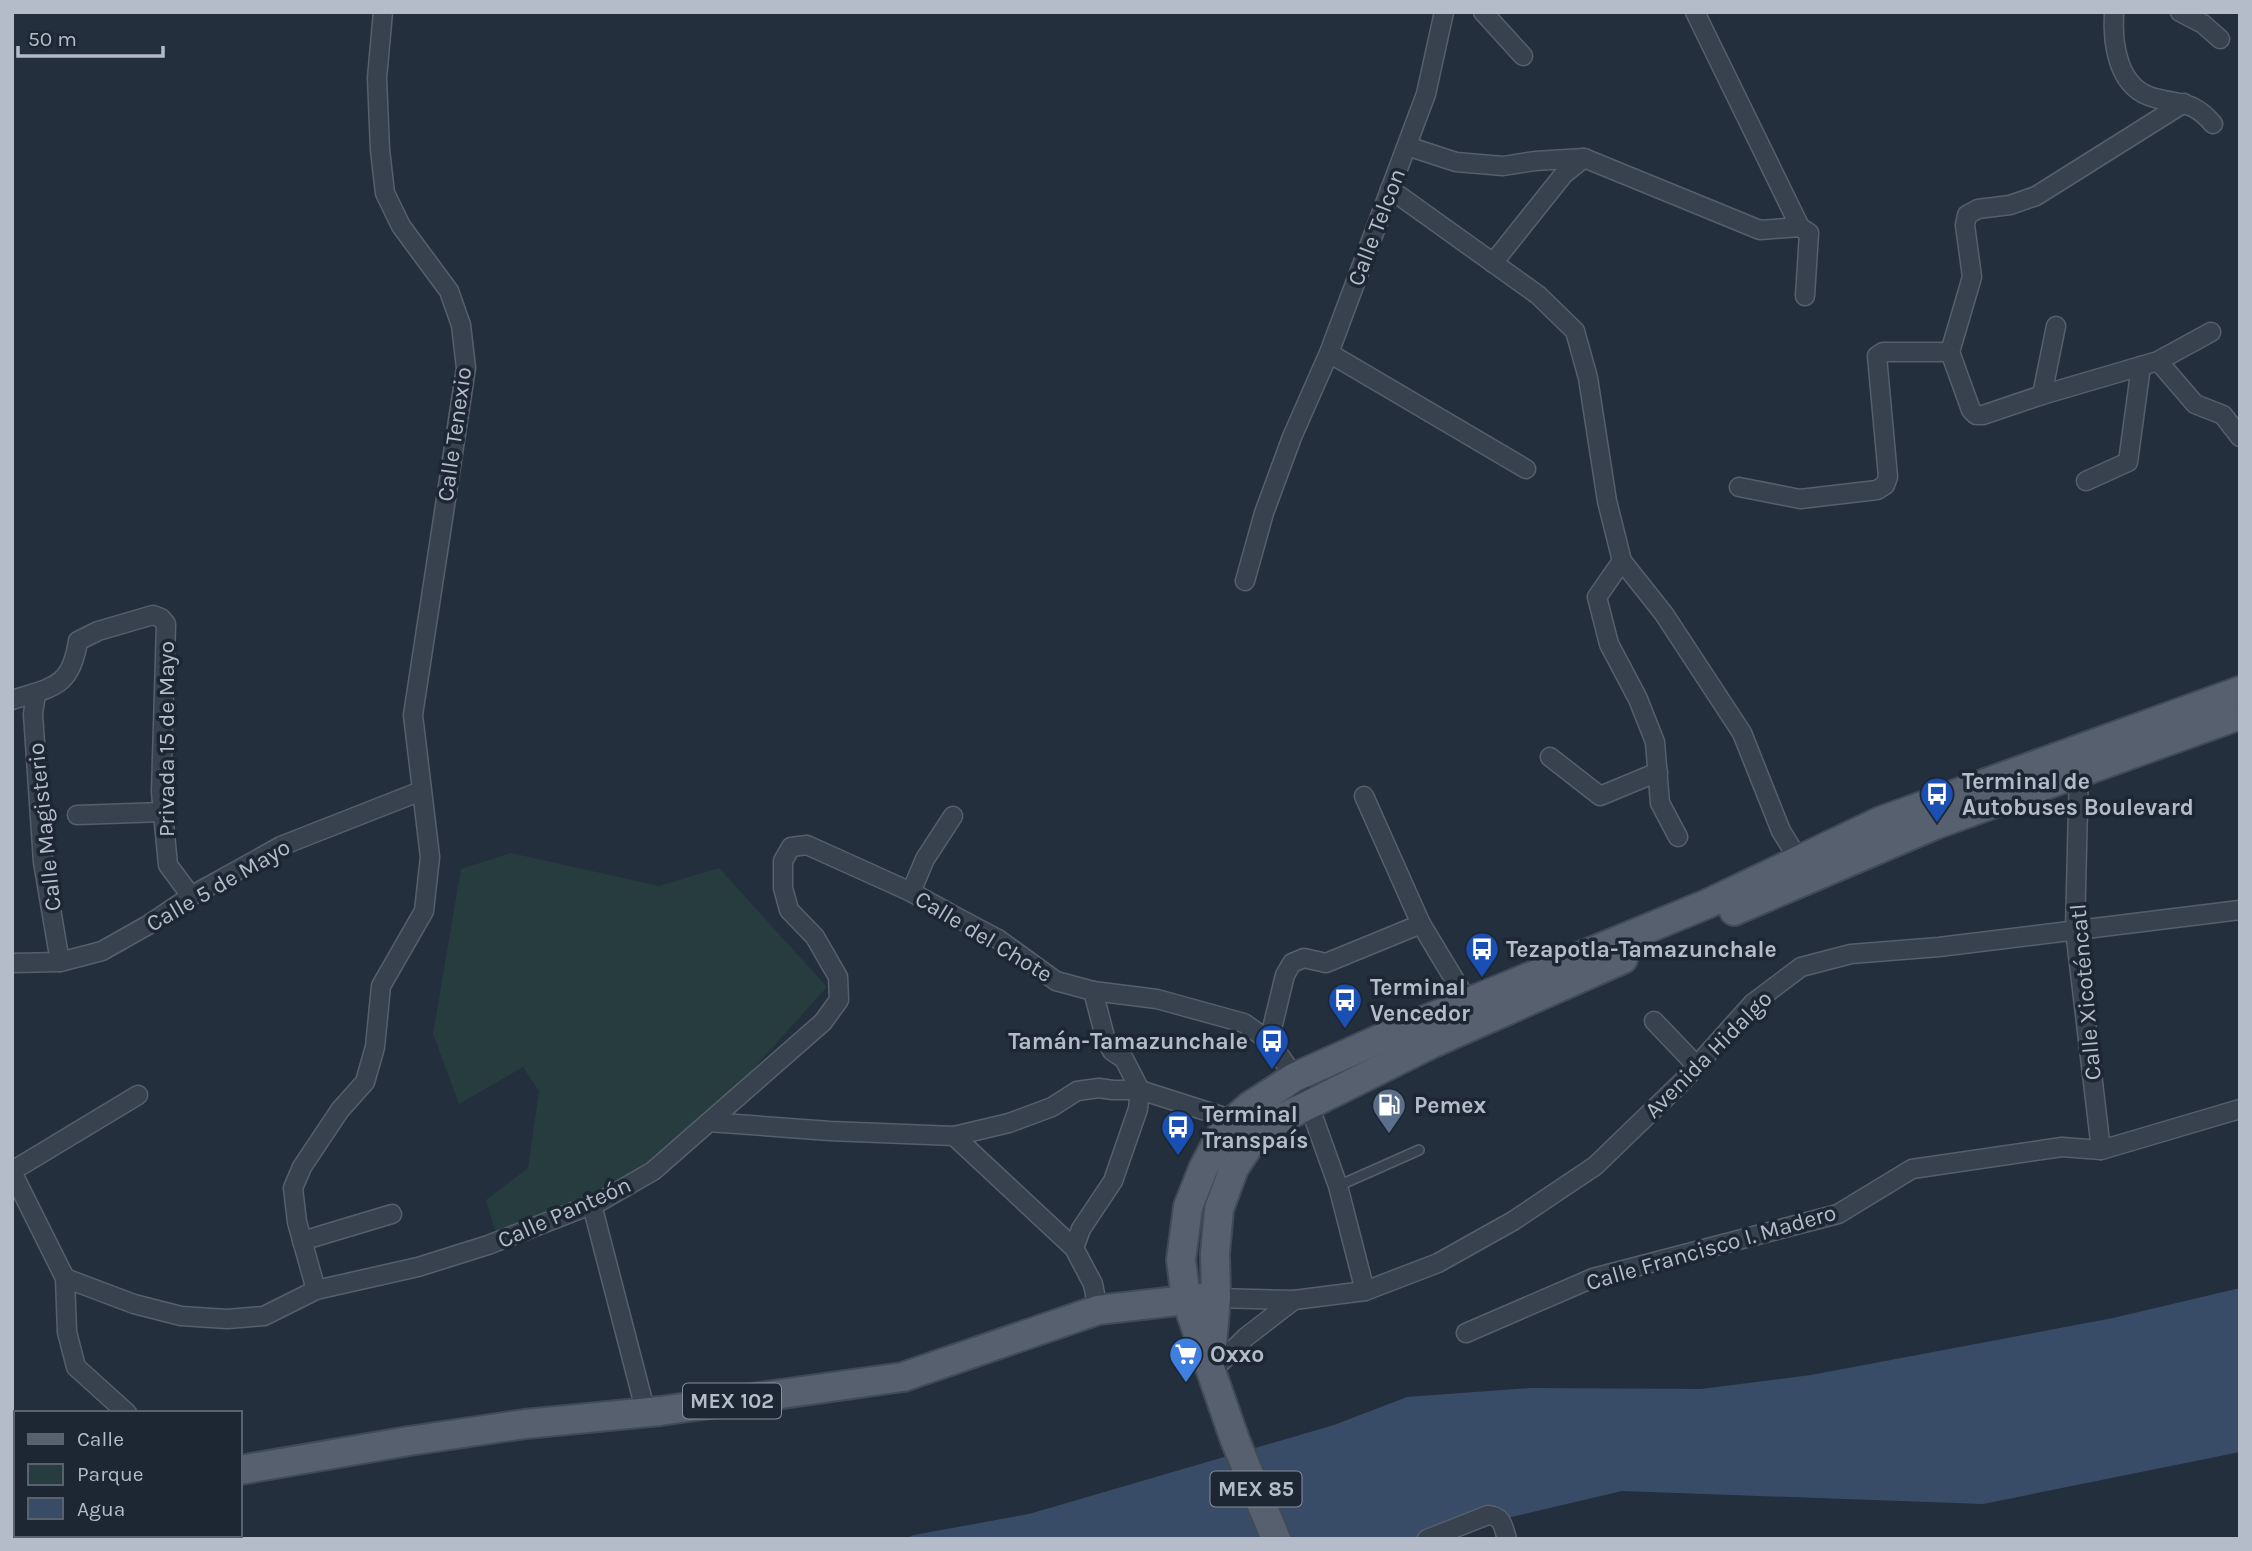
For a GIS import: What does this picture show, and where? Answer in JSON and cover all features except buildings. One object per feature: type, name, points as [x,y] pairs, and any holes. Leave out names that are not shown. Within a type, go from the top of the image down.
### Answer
[{"type":"main road","name":"MEX 85","points":[[1276,1539],[1235,1440],[1186,1299],[1181,1260],[1188,1207],[1224,1129],[1234,1120],[1295,1077],[1391,1034],[1468,1002],[1937,824],[2240,691]]},
{"type":"main road","name":"MEX 85","points":[[1211,1368],[1219,1209],[1234,1168],[1260,1129],[1433,1043],[1710,912],[1800,860],[1881,821],[2240,715]]},
{"type":"main road","name":"MEX 102","points":[[242,1471],[396,1443],[525,1424],[646,1413],[902,1377],[1098,1310],[1216,1298]]},
{"type":"street","name":"Calle Tenexio","points":[[316,1290],[297,1222],[293,1188],[302,1167],[340,1110],[365,1082],[375,1047],[381,986],[424,911],[430,856],[413,715],[466,368],[461,325],[449,291],[401,226],[385,193],[377,79],[383,12]]},
{"type":"street","name":"Calle Telcon","points":[[1245,581],[1264,513],[1292,437],[1329,353],[1426,94],[1444,12]]},
{"type":"street","points":[[1483,12],[1522,56]]},
{"type":"street","points":[[1695,12],[1800,227],[1809,233],[1805,296]]},
{"type":"street","points":[[2114,12],[2118,62],[2136,90],[2153,98],[2184,103],[2202,111],[2213,124]]},
{"type":"street","points":[[2180,12],[2203,24],[2220,39]]},
{"type":"street","points":[[2184,103],[2036,196],[2010,205],[1978,209],[1967,215],[1965,225],[1972,277],[1950,352],[1971,410],[1976,415],[1983,415],[2150,364],[2211,332]]},
{"type":"street","points":[[1407,146],[1456,162],[1503,166],[1535,160],[1584,158],[1760,230],[1800,227]]},
{"type":"street","points":[[1493,263],[1564,174],[1584,158]]},
{"type":"street","points":[[1390,189],[1538,295],[1575,331],[1588,378],[1607,501],[1622,561],[1664,614],[1742,733],[1781,831],[1800,860]]},
{"type":"street","points":[[2042,395],[2056,326]]},
{"type":"street","points":[[1739,487],[1800,499],[1877,490],[1885,485],[1888,477],[1877,356],[1883,352],[1950,352]]},
{"type":"street","points":[[1329,353],[1526,469]]},
{"type":"street","points":[[2150,364],[2195,404],[2223,415],[2240,437]]},
{"type":"street","points":[[2086,481],[2128,462],[2150,364]]},
{"type":"street","points":[[1622,561],[1597,597],[1609,644],[1638,699],[1656,742],[1660,803],[1678,837]]},
{"type":"street","name":"Privada 15 de Mayo","points":[[36,692],[64,680],[75,663],[78,641],[98,631],[153,615],[166,624],[161,792],[168,865],[191,896]]},
{"type":"street","points":[[12,700],[36,692]]},
{"type":"street","name":"Calle Magisterio","points":[[36,692],[33,714],[43,862],[60,962]]},
{"type":"street","points":[[1550,757],[1600,796],[1658,772]]},
{"type":"street","name":"Calle Xicoténcatl","points":[[2079,762],[2075,930],[2101,1150]]},
{"type":"street","name":"Calle 5 de Mayo","points":[[12,963],[60,962],[102,951],[191,896],[281,846],[421,791]]},
{"type":"street","points":[[1364,796],[1421,924],[1468,1002]]},
{"type":"street","points":[[77,815],[163,812]]},
{"type":"street","points":[[911,892],[925,859],[953,816]]},
{"type":"street","name":"Calle del Chote","points":[[790,847],[807,845],[911,892],[998,940],[1056,981],[1093,991],[1157,999],[1244,1023],[1269,1041],[1295,1077],[1309,1105],[1338,1186],[1366,1291]]},
{"type":"street","name":"Calle Panteón","points":[[65,1278],[134,1304],[181,1316],[227,1319],[264,1316],[316,1290],[418,1267],[488,1245],[592,1205],[653,1171],[823,1022],[839,1000],[838,977],[815,937],[789,910],[783,888],[783,861],[790,847]]},
{"type":"street","name":"Avenida Hidalgo","points":[[1216,1298],[1294,1300],[1366,1291],[1438,1263],[1513,1221],[1595,1166],[1697,1066],[1752,1004],[1801,967],[1851,954],[1939,947],[2240,910]]},
{"type":"street","points":[[1269,1041],[1284,975],[1292,963],[1304,958],[1326,963],[1421,924]]},
{"type":"street","points":[[1074,1248],[1081,1229],[1113,1181],[1138,1109],[1140,1090],[1124,1059],[1112,1051],[1108,1044],[1093,991]]},
{"type":"street","points":[[1654,1021],[1697,1066]]},
{"type":"street","points":[[709,1122],[954,1136],[1009,1123],[1052,1107],[1077,1091],[1099,1088],[1140,1090],[1234,1120]]},
{"type":"street","points":[[125,1411],[76,1367],[67,1332],[65,1278],[13,1176],[138,1095]]},
{"type":"street","points":[[2101,1150],[2240,1109]]},
{"type":"street","points":[[954,1136],[1074,1248],[1093,1284],[1098,1310]]},
{"type":"street","name":"Calle Francisco I. Madero","points":[[1466,1333],[1593,1278],[1838,1214],[1912,1169],[2062,1147],[2101,1150]]},
{"type":"street","points":[[592,1205],[646,1413]]},
{"type":"street","points":[[302,1241],[392,1214]]},
{"type":"street","points":[[1211,1368],[1294,1300]]},
{"type":"street","points":[[1427,1539],[1488,1515],[1496,1516],[1502,1521],[1507,1539]]},
{"type":"lane","points":[[1338,1186],[1419,1150]]},
{"type":"green space","points":[[511,853],[659,886],[719,868],[827,987],[678,1152],[500,1246],[486,1200],[528,1168],[539,1091],[523,1067],[459,1104],[433,1034],[461,869]]},
{"type":"water","points":[[2240,1288],[2240,1452],[1983,1504],[1622,1491],[1418,1539],[904,1539],[1029,1514],[1334,1425],[1407,1397],[1530,1388],[1701,1389],[1811,1375],[2113,1318]]},
{"type":"place","name":"Terminal de Autobuses Boulevard","points":[[1937,824]]},
{"type":"place","name":"Tezapotla-Tamazunchale","points":[[1482,979]]},
{"type":"place","name":"Terminal Vencedor","points":[[1345,1030]]},
{"type":"place","name":"Tamán-Tamazunchale","points":[[1272,1071]]},
{"type":"place","name":"Pemex","points":[[1389,1135]]},
{"type":"place","name":"Terminal Transpaís","points":[[1178,1157]]},
{"type":"place","name":"Oxxo","points":[[1186,1384]]}]
